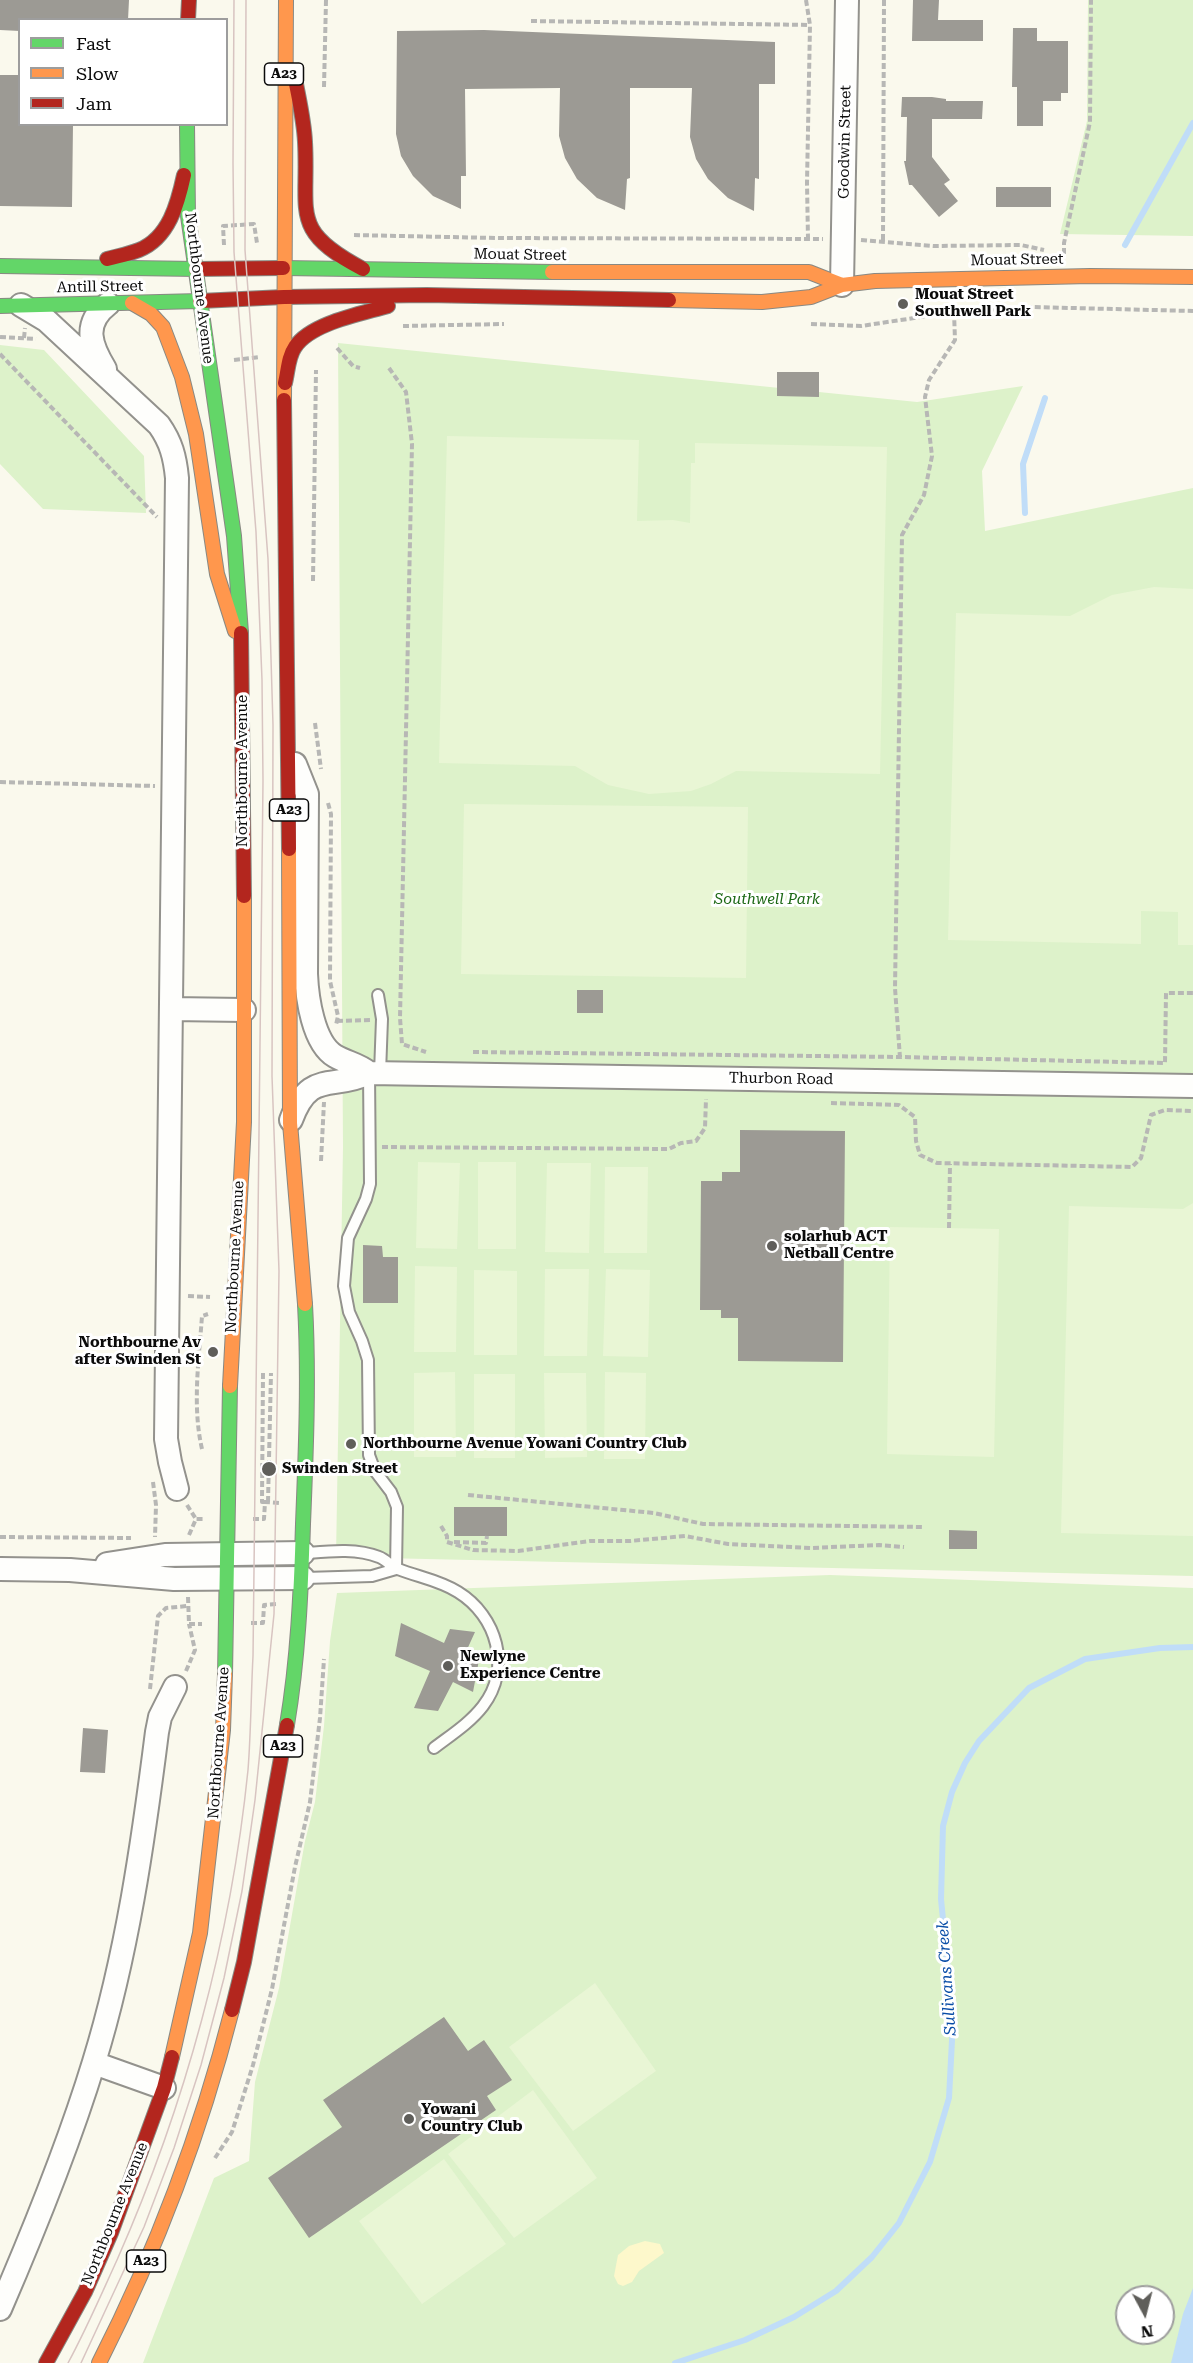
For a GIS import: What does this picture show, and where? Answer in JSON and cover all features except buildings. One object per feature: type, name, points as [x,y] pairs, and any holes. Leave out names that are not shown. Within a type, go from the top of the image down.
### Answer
[{"type":"main road","points":[[188,18],[189,0]]},
{"type":"main road","name":"A23","points":[[99,2363],[126,2310],[188,2156],[205,2108],[226,2035],[244,1962],[294,1689],[303,1578],[307,1336],[290,1123],[288,1026],[289,747],[284,536],[283,268],[286,0]]},
{"type":"main road","points":[[285,20],[304,141],[305,201],[308,221],[318,238],[332,251],[365,270]]},
{"type":"main road","name":"Northbourne Avenue","points":[[46,2363],[85,2292],[111,2233],[164,2088],[193,1971],[208,1871],[223,1730],[230,1351],[244,1122],[243,656],[234,536],[188,216],[187,126]]},
{"type":"main road","points":[[75,267],[143,249],[156,239],[174,213],[187,166]]},
{"type":"main road","name":"Antill Street","points":[[0,266],[196,269]]},
{"type":"main road","name":"Mouat Street","points":[[196,269],[809,272],[842,285]]},
{"type":"main road","name":"Mouat Street","points":[[200,301],[284,297],[427,296],[762,302],[811,297],[842,285],[875,281],[1127,275],[1193,277]]},
{"type":"main road","points":[[285,387],[292,352],[301,340],[321,328],[427,296]]},
{"type":"main road","name":"Antill Street","points":[[17,311],[108,304],[200,301]]},
{"type":"main road","points":[[132,303],[151,314],[163,327],[182,377],[196,434],[217,574],[243,656]]},
{"type":"street","name":"Goodwin Street","points":[[842,285],[847,0]]},
{"type":"street","points":[[108,304],[96,315],[91,337],[97,355],[110,378]]},
{"type":"street","points":[[17,311],[46,320],[159,425],[168,437],[176,470],[166,1439],[177,1489]]},
{"type":"street","points":[[289,747],[307,794],[306,988],[327,1026]]},
{"type":"street","points":[[171,1009],[244,1010]]},
{"type":"street","name":"Thurbon Road","points":[[327,1026],[323,1044],[332,1054],[375,1073]]},
{"type":"street","name":"Thurbon Road","points":[[290,1123],[299,1101],[309,1090],[323,1083],[351,1080],[375,1073],[1193,1086]]},
{"type":"street","points":[[70,1569],[165,1555],[303,1553]]},
{"type":"street","points":[[0,1569],[70,1569],[174,1579],[303,1578]]},
{"type":"street","points":[[0,2309],[48,2198],[94,2063],[114,1988],[136,1885],[160,1717],[175,1687]]},
{"type":"street","points":[[94,2063],[164,2088]]},
{"type":"lane","points":[[378,995],[382,1019],[375,1073],[369,1189],[349,1233],[344,1286],[349,1312],[368,1360],[369,1455],[375,1471],[391,1492],[397,1507],[396,1569]]},
{"type":"lane","points":[[303,1553],[331,1551],[366,1554],[386,1560],[396,1569],[445,1585],[468,1599],[483,1615],[491,1627],[498,1646],[497,1676],[492,1692],[472,1717],[434,1748]]},
{"type":"lane","points":[[303,1578],[372,1576],[396,1569]]},
{"type":"path","points":[[353,235],[808,239],[810,25],[806,0]]},
{"type":"path","points":[[884,0],[883,240],[934,246],[1021,245],[1046,251]]},
{"type":"path","points":[[1064,258],[1064,243],[1090,122],[1091,0]]},
{"type":"path","points":[[531,21],[810,25]]},
{"type":"path","points":[[1055,254],[1070,260]]},
{"type":"path","points":[[1032,307],[1193,310]]},
{"type":"path","points":[[17,311],[25,323],[24,338]]},
{"type":"path","points":[[900,1057],[895,988],[902,536],[924,495],[932,456],[925,397],[929,380],[955,340],[954,312]]},
{"type":"path","points":[[0,337],[24,338],[46,343]]},
{"type":"path","points":[[335,345],[353,366],[360,368]]},
{"type":"path","points":[[0,354],[164,524]]},
{"type":"path","points":[[234,360],[262,357]]},
{"type":"path","points":[[313,593],[316,365]]},
{"type":"path","points":[[389,368],[406,392],[412,444],[400,1018],[402,1044],[423,1052],[435,1052]]},
{"type":"path","points":[[314,717],[322,776]]},
{"type":"path","points":[[0,782],[162,786]]},
{"type":"path","points":[[327,795],[331,814],[330,981],[327,1026]]},
{"type":"path","points":[[471,1052],[1165,1063],[1166,993],[1193,993]]},
{"type":"path","points":[[370,1148],[669,1149],[681,1143],[696,1141],[705,1128],[705,1099],[717,1099]]},
{"type":"path","points":[[830,1103],[899,1105],[915,1117],[916,1141],[920,1155],[937,1164],[1132,1167],[1141,1158],[1151,1115],[1165,1110],[1193,1111]]},
{"type":"path","points":[[949,1228],[950,1164]]},
{"type":"path","points":[[168,1295],[215,1297]]},
{"type":"path","points":[[263,1373],[262,1502],[266,1502],[271,1373]]},
{"type":"path","points":[[143,1538],[155,1538],[156,1505],[152,1483],[154,1472]]},
{"type":"path","points":[[468,1495],[654,1513],[703,1524],[924,1527]]},
{"type":"path","points":[[441,1526],[447,1536],[447,1542]]},
{"type":"path","points":[[447,1542],[486,1543],[487,1536]]},
{"type":"path","points":[[447,1542],[473,1550],[518,1551],[590,1541],[630,1541],[686,1536],[729,1544],[799,1548],[879,1545],[904,1547]]},
{"type":"path","points":[[0,1537],[131,1538]]},
{"type":"path","points":[[175,1687],[193,1658],[195,1643],[189,1624]]},
{"type":"green space","points":[[1088,0],[1193,0],[1193,236],[1060,234],[1087,121]]},
{"type":"green space","name":"Southwell Park","points":[[338,343],[917,402],[1023,386],[982,471],[985,531],[1193,488],[1193,1576],[336,1557],[343,1147]]},
{"type":"green space","points":[[0,345],[44,350],[144,456],[146,513],[43,509],[0,464]]},
{"type":"green space","points":[[447,436],[639,440],[637,521],[673,520],[690,523],[691,463],[695,463],[695,443],[887,447],[880,774],[736,771],[691,791],[649,794],[608,785],[575,766],[439,763]]},
{"type":"green space","points":[[1154,587],[1193,589],[1193,945],[1178,945],[1178,912],[1141,911],[1141,944],[948,940],[956,613],[1070,616],[1112,595]]},
{"type":"green space","points":[[464,804],[748,807],[746,978],[461,974]]},
{"type":"green space","points":[[418,1162],[460,1163],[457,1249],[416,1248]]},
{"type":"green space","points":[[478,1162],[516,1162],[516,1249],[478,1249]]},
{"type":"green space","points":[[547,1163],[591,1163],[589,1253],[545,1252]]},
{"type":"green space","points":[[605,1167],[648,1167],[647,1253],[604,1253]]},
{"type":"green space","points":[[1193,1203],[1193,1536],[1061,1533],[1069,1206],[1183,1209]]},
{"type":"green space","points":[[890,1227],[999,1229],[994,1457],[887,1454]]},
{"type":"green space","points":[[415,1266],[457,1267],[456,1352],[414,1352]]},
{"type":"green space","points":[[545,1269],[589,1269],[587,1356],[544,1356]]},
{"type":"green space","points":[[606,1269],[650,1270],[648,1357],[603,1356]]},
{"type":"green space","points":[[474,1270],[517,1271],[517,1355],[474,1355]]},
{"type":"green space","points":[[455,1372],[456,1457],[414,1457],[414,1373]]},
{"type":"green space","points":[[605,1372],[646,1373],[645,1459],[604,1459]]},
{"type":"green space","points":[[544,1373],[586,1373],[587,1457],[545,1458]]},
{"type":"green space","points":[[474,1374],[515,1374],[515,1458],[474,1458]]},
{"type":"green space","name":"Yowani Country Club","points":[[830,1575],[1193,1588],[1193,2363],[143,2363],[214,2178],[249,2161],[255,2082],[279,1988],[305,1841],[315,1802],[324,1726],[330,1641],[337,1593]]},
{"type":"green space","points":[[595,1983],[656,2071],[573,2131],[509,2047]]},
{"type":"green space","points":[[533,2090],[597,2178],[514,2238],[448,2154]]},
{"type":"green space","points":[[444,2159],[506,2244],[422,2304],[359,2221]]},
{"type":"sand","points":[[645,2241],[660,2244],[664,2253],[639,2271],[632,2282],[623,2286],[618,2284],[614,2276],[618,2255],[629,2246]]},
{"type":"water","points":[[1193,2288],[1193,2363],[1171,2363],[1183,2314]]},
{"type":"waterway","name":"Sullivans Creek","points":[[1125,245],[1193,123]]},
{"type":"waterway","name":"Sullivans Creek","points":[[1025,513],[1023,464],[1045,398]]},
{"type":"waterway","name":"Sullivans Creek","points":[[675,2363],[745,2340],[794,2317],[836,2291],[872,2257],[899,2223],[930,2162],[949,2098],[953,2021],[941,1899],[943,1826],[952,1792],[965,1763],[979,1741],[1029,1688],[1085,1659],[1160,1648],[1193,1647]]},
{"type":"tram line","points":[[68,2363],[117,2260],[141,2202],[184,2082],[202,2020],[230,1896],[240,1833],[250,1742],[253,1656],[263,781],[262,680],[256,532],[234,252],[234,0]]},
{"type":"tram line","points":[[81,2363],[144,2227],[174,2148],[201,2065],[224,1978],[242,1891],[255,1800],[274,1614],[279,1271],[272,1076],[273,725],[268,559],[245,250],[246,0]]},
{"type":"traffic: fast","points":[[187,126],[188,216],[234,536],[241,633]]},
{"type":"traffic: fast","points":[[0,266],[196,269]]},
{"type":"traffic: fast","points":[[283,268],[552,272]]},
{"type":"traffic: fast","points":[[0,306],[200,301]]},
{"type":"traffic: fast","points":[[287,1725],[296,1650],[301,1575],[307,1414],[305,1304]]},
{"type":"traffic: fast","points":[[225,1674],[230,1386]]},
{"type":"traffic: slow","points":[[284,400],[286,0]]},
{"type":"traffic: slow","points":[[552,272],[809,272],[842,285]]},
{"type":"traffic: slow","points":[[669,300],[762,302],[811,297],[842,285],[875,281],[1090,276],[1193,277]]},
{"type":"traffic: slow","points":[[132,303],[151,314],[163,327],[182,377],[196,434],[217,574],[235,631]]},
{"type":"traffic: slow","points":[[289,849],[290,1123],[305,1304]]},
{"type":"traffic: slow","points":[[230,1386],[244,1122],[244,896]]},
{"type":"traffic: slow","points":[[172,2057],[200,1933],[223,1730],[225,1674]]},
{"type":"traffic: slow","points":[[99,2363],[139,2278],[175,2190],[206,2100],[232,2010]]},
{"type":"traffic: jam","points":[[188,18],[189,0]]},
{"type":"traffic: jam","points":[[294,73],[304,133],[308,218],[313,231],[323,243],[363,269]]},
{"type":"traffic: jam","points":[[107,259],[139,250],[158,237],[175,208],[184,175]]},
{"type":"traffic: jam","points":[[196,269],[283,268]]},
{"type":"traffic: jam","points":[[284,297],[427,295],[669,300]]},
{"type":"traffic: jam","points":[[200,301],[284,297]]},
{"type":"traffic: jam","points":[[285,383],[291,355],[302,339],[337,320],[388,306]]},
{"type":"traffic: jam","points":[[284,400],[289,849]]},
{"type":"traffic: jam","points":[[241,633],[244,896]]},
{"type":"traffic: jam","points":[[232,2010],[244,1962],[287,1725]]},
{"type":"traffic: jam","points":[[46,2363],[85,2292],[111,2233],[164,2088],[172,2057]]},
{"type":"place","name":"Mouat Street Southwell Park","points":[[903,304]]},
{"type":"place","name":"solarhub ACT Netball Centre","points":[[772,1246]]},
{"type":"place","name":"Northbourne Av after Swinden St","points":[[213,1352]]},
{"type":"place","name":"Northbourne Avenue Yowani Country Club","points":[[351,1444]]},
{"type":"place","name":"Swinden Street","points":[[269,1469]]},
{"type":"place","name":"Newlyne Experience Centre","points":[[448,1666]]},
{"type":"place","name":"Yowani Country Club","points":[[409,2119]]}]
